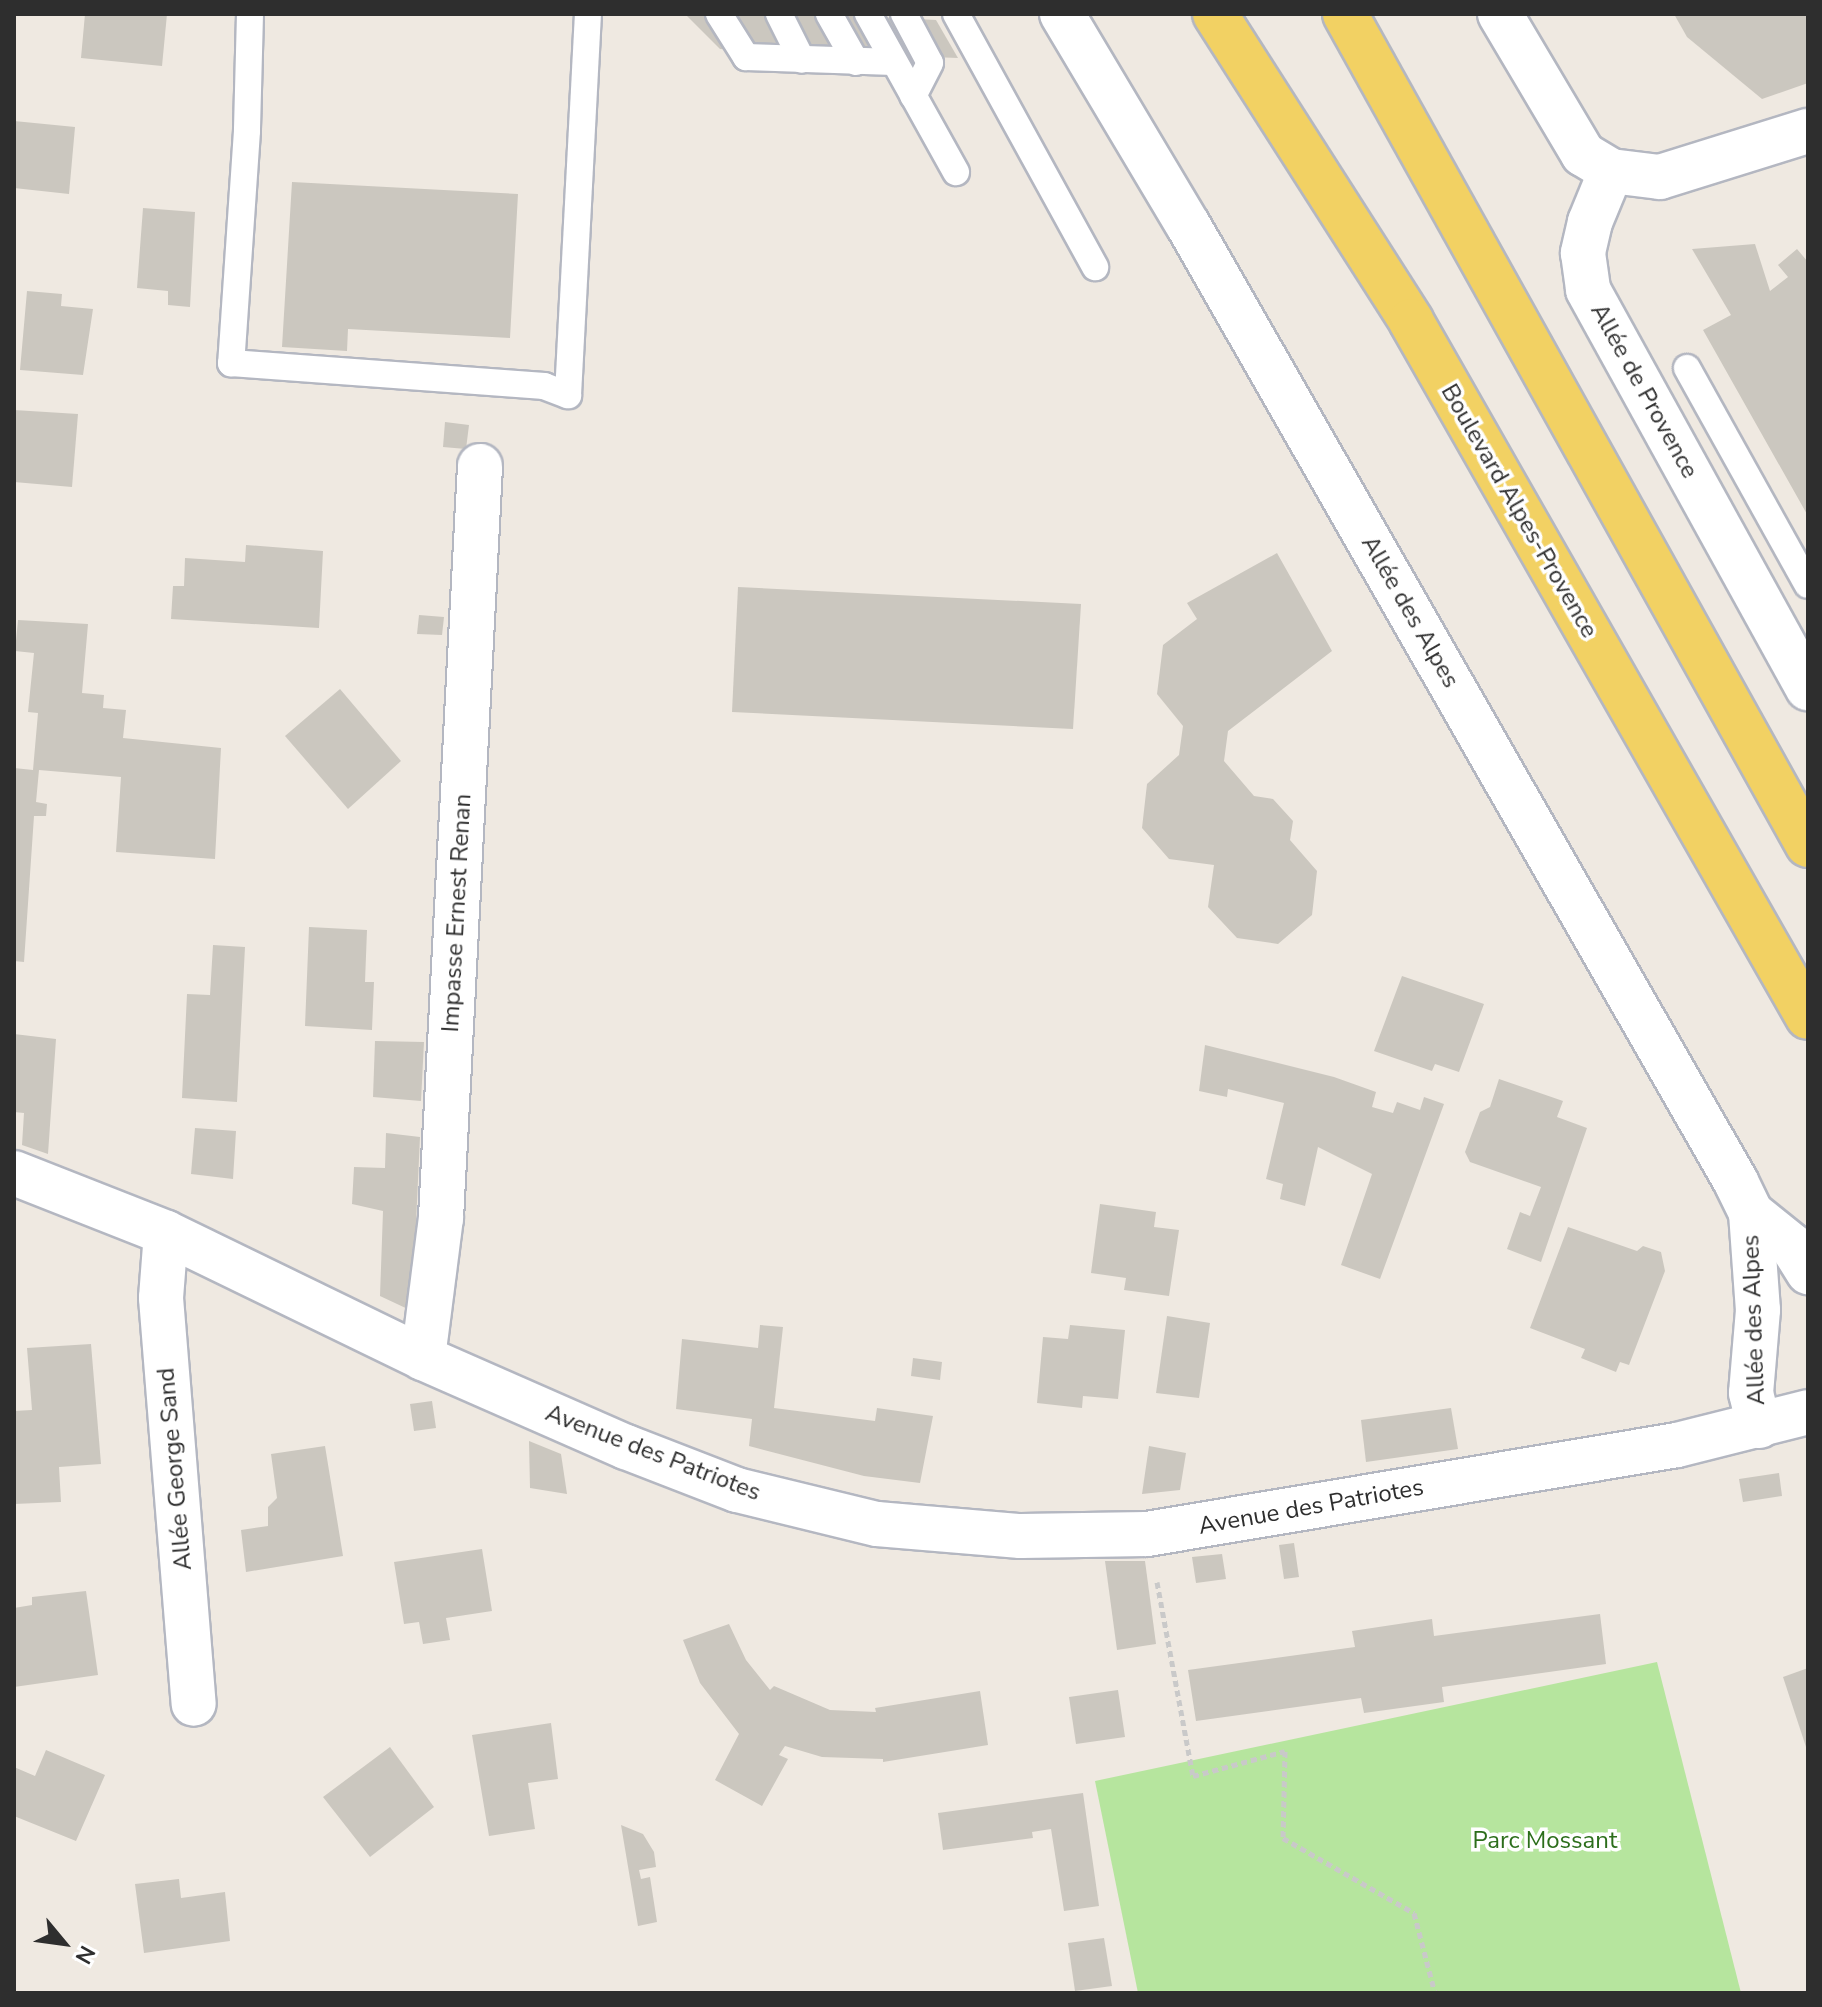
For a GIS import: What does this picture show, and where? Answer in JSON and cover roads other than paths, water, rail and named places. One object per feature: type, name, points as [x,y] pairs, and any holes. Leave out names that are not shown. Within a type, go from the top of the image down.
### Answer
[{"type":"main road","name":"Boulevard Alpes-Provence","points":[[1215,14],[1411,321],[1808,1017]]},
{"type":"main road","points":[[1345,14],[1808,845]]},
{"type":"street","name":"Allée des Alpes","points":[[1062,14],[1342,493],[1751,1213],[1792,1246],[1808,1272]]},
{"type":"street","points":[[1500,14],[1583,154],[1611,171],[1660,177],[1808,131]]},
{"type":"street","name":"Allée de Provence","points":[[1611,171],[1590,222],[1583,253],[1588,290],[1808,688]]},
{"type":"street","name":"Impasse Ernest Renan","points":[[423,1358],[441,1218],[480,466]]},
{"type":"street","name":"Avenue des Patriotes","points":[[14,1173],[166,1233],[423,1358],[626,1447],[751,1493],[877,1524],[1021,1536],[1147,1534],[1677,1445],[1808,1412]]},
{"type":"street","name":"Allée des Alpes","points":[[1751,1213],[1758,1310],[1751,1393],[1759,1426]]},
{"type":"street","name":"Allée George Sand","points":[[166,1233],[161,1298],[194,1704]]},
{"type":"lane","points":[[250,14],[247,131],[231,363],[544,386],[568,395],[588,14]]},
{"type":"lane","points":[[719,14],[746,57],[894,62]]},
{"type":"lane","points":[[779,14],[802,60]]},
{"type":"lane","points":[[829,14],[856,62]]},
{"type":"lane","points":[[868,14],[956,172]]},
{"type":"lane","points":[[904,14],[930,63],[913,96]]},
{"type":"lane","points":[[956,14],[1095,267]]},
{"type":"lane","points":[[1687,368],[1808,585]]},
{"type":"park label","name":"Parc Mossant","points":[[1545,1841]]}]
